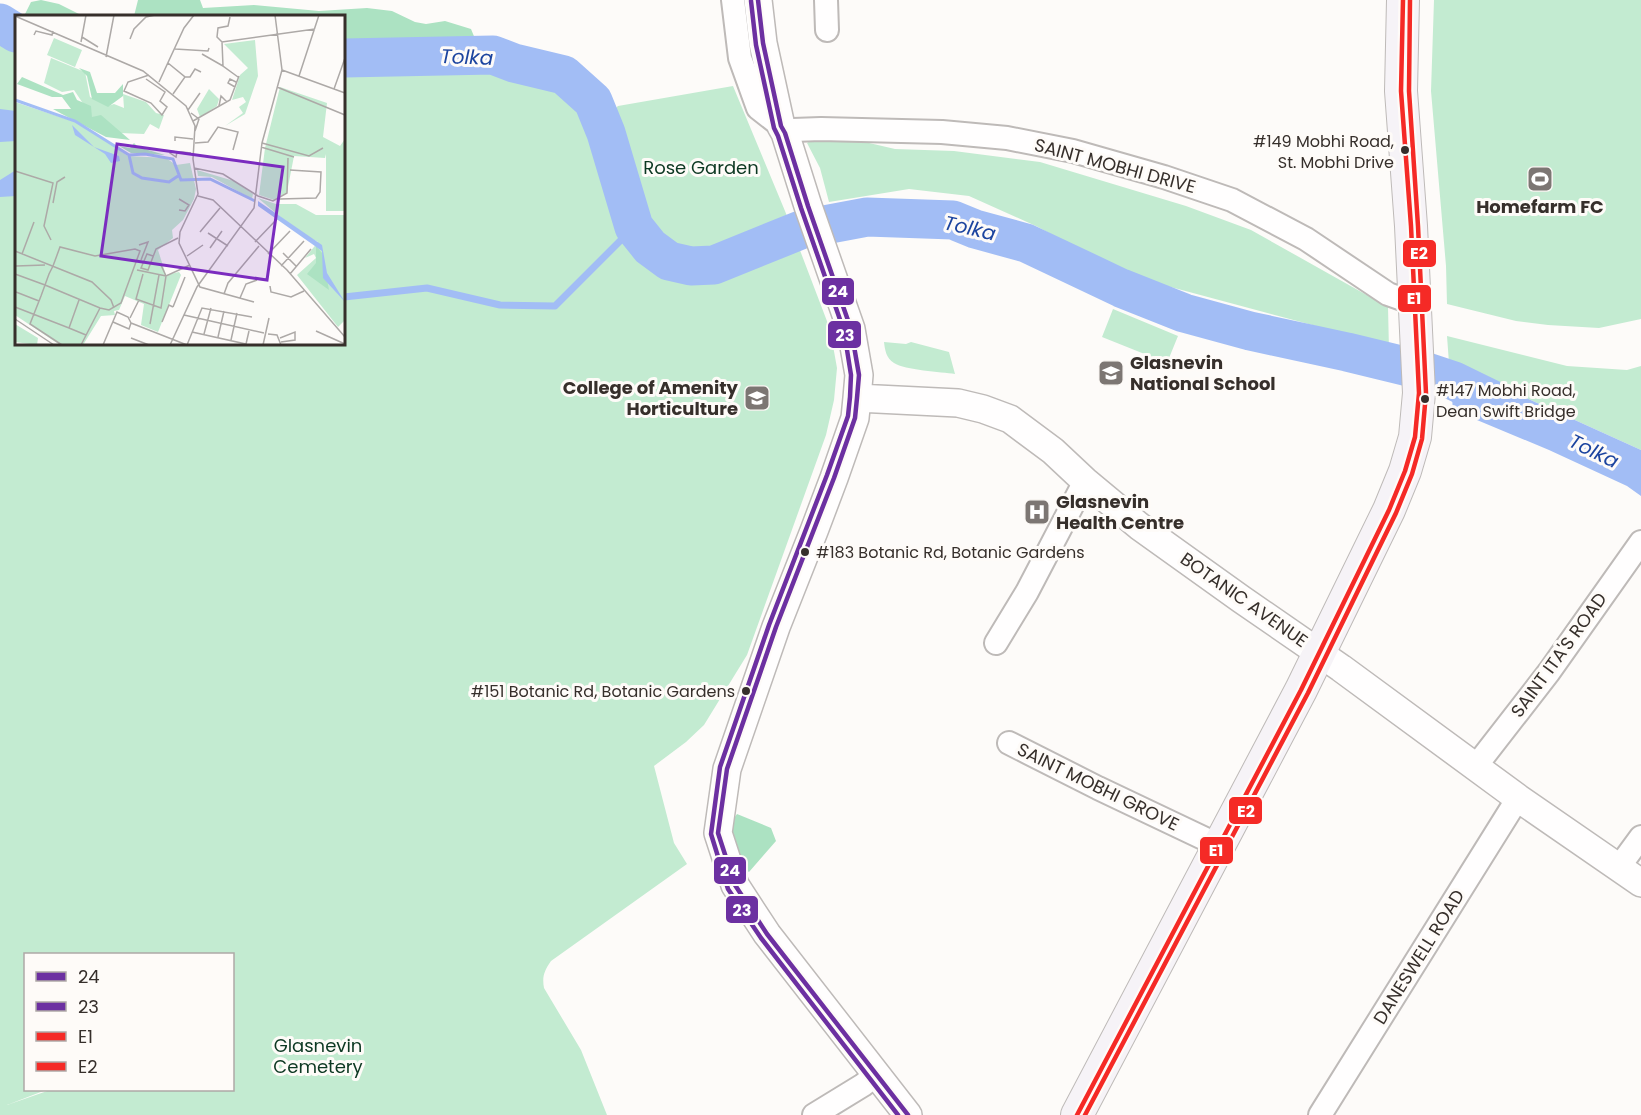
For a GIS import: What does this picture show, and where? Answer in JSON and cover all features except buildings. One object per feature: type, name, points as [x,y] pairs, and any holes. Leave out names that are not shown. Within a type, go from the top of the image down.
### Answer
[{"type":"main road","points":[[1077,1115],[1320,653],[1389,510],[1405,471],[1415,437],[1419,393],[1418,356],[1401,91],[1403,0]]},
{"type":"street","points":[[733,0],[740,58],[758,108],[783,130]]},
{"type":"street","points":[[758,0],[763,42],[783,130],[851,329],[859,375],[858,398],[855,418],[834,478],[776,627],[727,769],[718,833],[735,885],[767,934],[908,1115]]},
{"type":"street","points":[[826,0],[828,30]]},
{"type":"street","name":"SAINT MOBHI DRIVE","points":[[783,130],[942,132],[1007,138],[1073,151],[1164,177],[1232,200],[1306,239],[1388,294],[1416,304]]},
{"type":"street","name":"BOTANIC AVENUE","points":[[858,398],[958,403],[1010,419],[1053,451],[1139,526],[1320,653],[1518,798],[1641,883]]},
{"type":"street","points":[[996,643],[1027,592],[1085,481]]},
{"type":"street","name":"SAINT ITA'S ROAD","points":[[1476,766],[1549,672],[1641,542]]},
{"type":"street","name":"SAINT MOBHI GROVE","points":[[1009,743],[1220,846]]},
{"type":"street","name":"DANESWELL ROAD","points":[[1320,1115],[1518,798]]},
{"type":"street","points":[[1619,867],[1641,837]]},
{"type":"street","points":[[814,1115],[877,1074]]},
{"type":"green space","points":[[41,0],[59,4],[81,15],[24,15],[31,2]]},
{"type":"green space","points":[[138,0],[200,0],[203,8],[254,5],[319,11],[367,8],[392,11],[415,22],[426,24],[445,21],[471,29],[478,46],[433,43],[345,43],[345,15],[134,15]]},
{"type":"green space","name":"Homefarm FC","points":[[1434,0],[1641,0],[1641,319],[1599,328],[1548,325],[1516,321],[1447,304],[1446,266],[1431,91]]},
{"type":"green space","points":[[0,38],[15,46],[15,345],[345,345],[345,70],[498,70],[542,77],[597,125],[618,106],[733,86],[785,211],[830,329],[837,368],[834,400],[826,435],[747,655],[704,725],[654,766],[674,843],[687,864],[551,961],[544,974],[544,988],[581,1050],[607,1115],[0,1115]]},
{"type":"green space","points":[[819,135],[839,136],[895,149],[954,151],[1040,162],[1186,206],[1251,230],[1388,307],[1389,350],[1316,326],[1126,275],[1038,227],[969,196],[909,189],[829,202],[820,168],[807,143]]},
{"type":"green space","points":[[1113,309],[1178,336],[1167,363],[1102,337]]},
{"type":"green space","points":[[1447,336],[1567,366],[1627,370],[1641,366],[1641,450],[1449,363]]},
{"type":"green space","points":[[884,342],[906,344],[911,342],[949,352],[955,374],[899,365],[891,361],[885,351]]},
{"type":"green space","points":[[737,814],[771,828],[776,841],[749,872],[738,864],[729,825]]},
{"type":"water","points":[[0,109],[15,111],[15,141],[0,142]]},
{"type":"water","points":[[15,171],[15,196],[0,197],[0,180]]},
{"type":"water","points":[[1449,363],[1641,450],[1641,496],[1627,486],[1549,450],[1453,410]]},
{"type":"waterway","name":"Tolka","points":[[0,23],[15,32]]},
{"type":"waterway","name":"Tolka","points":[[345,58],[493,55],[514,63],[564,75],[593,101],[606,133],[634,227],[650,247],[669,261],[691,266],[714,265],[803,229],[867,217],[953,220],[975,229],[1026,243],[1121,288],[1184,313],[1250,331],[1421,370],[1454,381],[1499,403]]},
{"type":"waterway","points":[[345,297],[427,288],[500,305],[555,306],[634,227]]},
{"type":"transit line","name":"24","points":[[758,0],[763,43],[781,126],[851,329],[859,375],[855,418],[776,627],[727,769],[718,833],[735,885],[767,934],[908,1115]]},
{"type":"transit line","name":"E1","points":[[1077,1115],[1301,690],[1389,510],[1405,471],[1415,437],[1419,393],[1411,226],[1401,91],[1403,0]]},
{"type":"transit line","name":"E2","points":[[1085,1115],[1308,693],[1396,513],[1412,474],[1422,439],[1426,393],[1409,91],[1410,0]]},
{"type":"transit line","name":"23","points":[[751,1],[756,45],[774,128],[844,331],[851,375],[850,397],[848,416],[769,625],[720,767],[711,834],[728,889],[761,938],[898,1115]]},
{"type":"place","name":"#149 Mobhi Road, St. Mobhi Drive","points":[[1405,150]]},
{"type":"place","name":"Homefarm FC","points":[[1540,179]]},
{"type":"place","name":"Glasnevin National School","points":[[1111,373]]},
{"type":"place","name":"College of Amenity Horticulture","points":[[757,398]]},
{"type":"place","name":"#147 Mobhi Road, Dean Swift Bridge","points":[[1425,399]]},
{"type":"place","name":"Glasnevin Health Centre","points":[[1037,512]]},
{"type":"place","name":"#183 Botanic Rd, Botanic Gardens","points":[[805,552]]},
{"type":"place","name":"#151 Botanic Rd, Botanic Gardens","points":[[746,691]]},
{"type":"park label","name":"Rose Garden","points":[[701,168]]},
{"type":"park label","name":"Glasnevin Cemetery","points":[[318,1056]]}]
